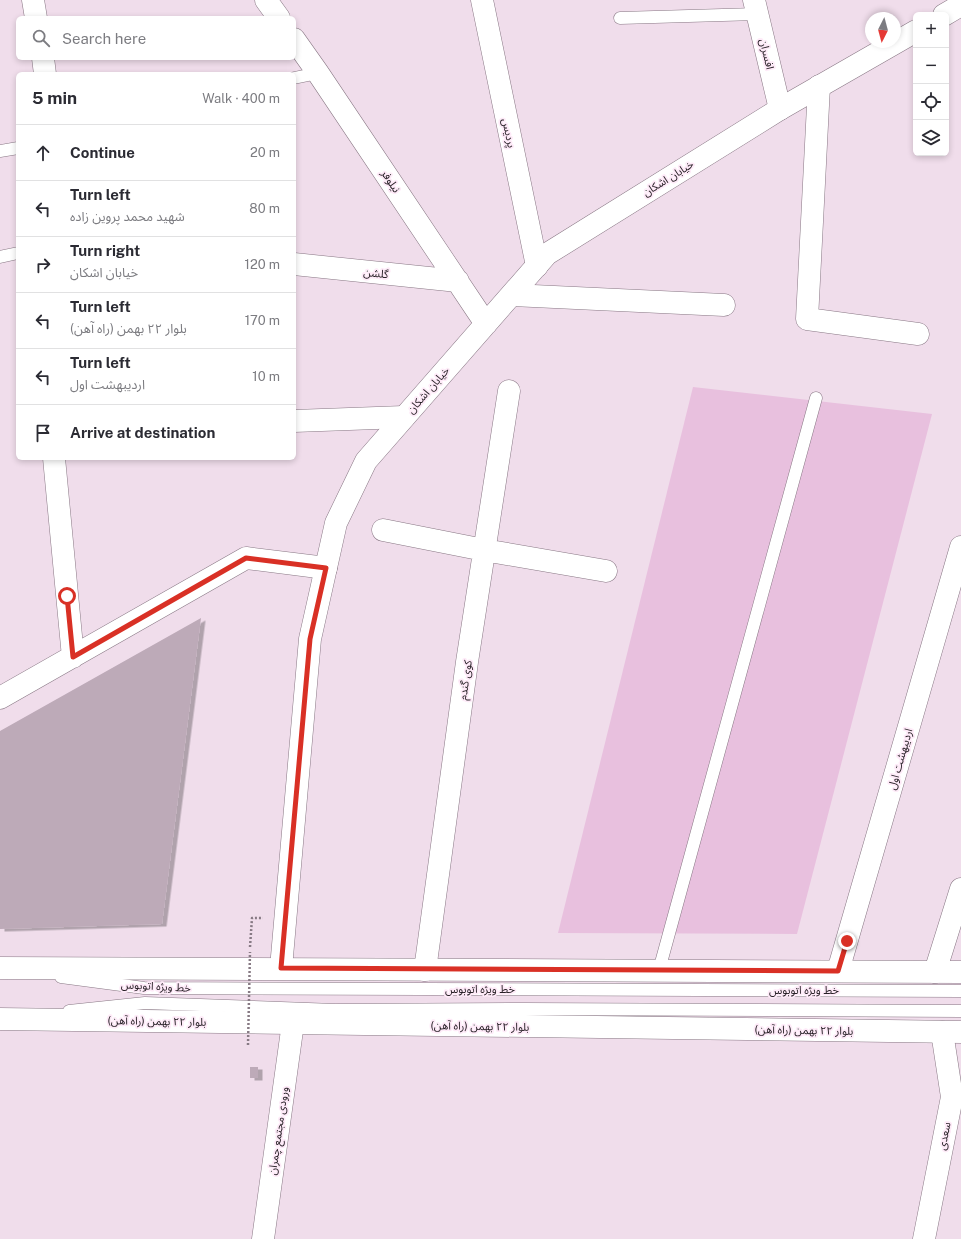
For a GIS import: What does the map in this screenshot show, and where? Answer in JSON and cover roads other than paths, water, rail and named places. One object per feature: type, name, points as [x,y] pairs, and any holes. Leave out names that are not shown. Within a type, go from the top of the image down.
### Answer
[{"type":"street","points":[[32,0],[36,16]]},
{"type":"street","points":[[266,0],[278,16]]},
{"type":"street","name":"پردیس","points":[[482,0],[537,266]]},
{"type":"street","points":[[949,12],[961,5]]},
{"type":"street","name":"افسران","points":[[756,7],[780,109]]},
{"type":"street","name":"خیابان اشکان","points":[[281,968],[310,639],[336,523],[366,461],[547,254],[818,86],[913,33]]},
{"type":"street","name":"نیلوفر","points":[[296,42],[486,324]]},
{"type":"street","points":[[43,60],[45,72]]},
{"type":"street","points":[[818,86],[807,319],[918,334]]},
{"type":"street","name":"گلشن","points":[[296,264],[458,282]]},
{"type":"street","points":[[512,295],[724,305]]},
{"type":"street","name":"کوی گندم","points":[[426,970],[467,662],[509,391]]},
{"type":"street","points":[[296,421],[404,417]]},
{"type":"street","points":[[54,460],[73,657]]},
{"type":"street","points":[[383,530],[484,550],[606,571]]},
{"type":"street","name":"اردیبهشت اول","points":[[838,971],[961,546]]},
{"type":"street","points":[[0,698],[246,558],[326,568]]},
{"type":"street","points":[[936,972],[961,888]]},
{"type":"street","points":[[0,969],[281,968],[961,972]]},
{"type":"street","name":"بلوار ۲۲ بهمن (راه آهن)","points":[[0,1018],[951,1032]]},
{"type":"street","name":"ورودی مجتمع چمران","points":[[263,1239],[293,1023]]},
{"type":"street","name":"سعدی","points":[[924,1239],[957,1097],[951,1032]]},
{"type":"lane","points":[[620,18],[756,7]]},
{"type":"lane","points":[[296,78],[318,73]]},
{"type":"lane","points":[[0,151],[16,148]]},
{"type":"lane","points":[[0,257],[16,253]]},
{"type":"lane","points":[[659,970],[816,398]]},
{"type":"lane","name":"خط ویژه اتوبوس","points":[[0,969],[144,988],[961,991]]},
{"type":"lane","name":"خط ویژه اتوبوس","points":[[0,1018],[146,1003],[335,1010],[542,1009],[961,1011]]}]
